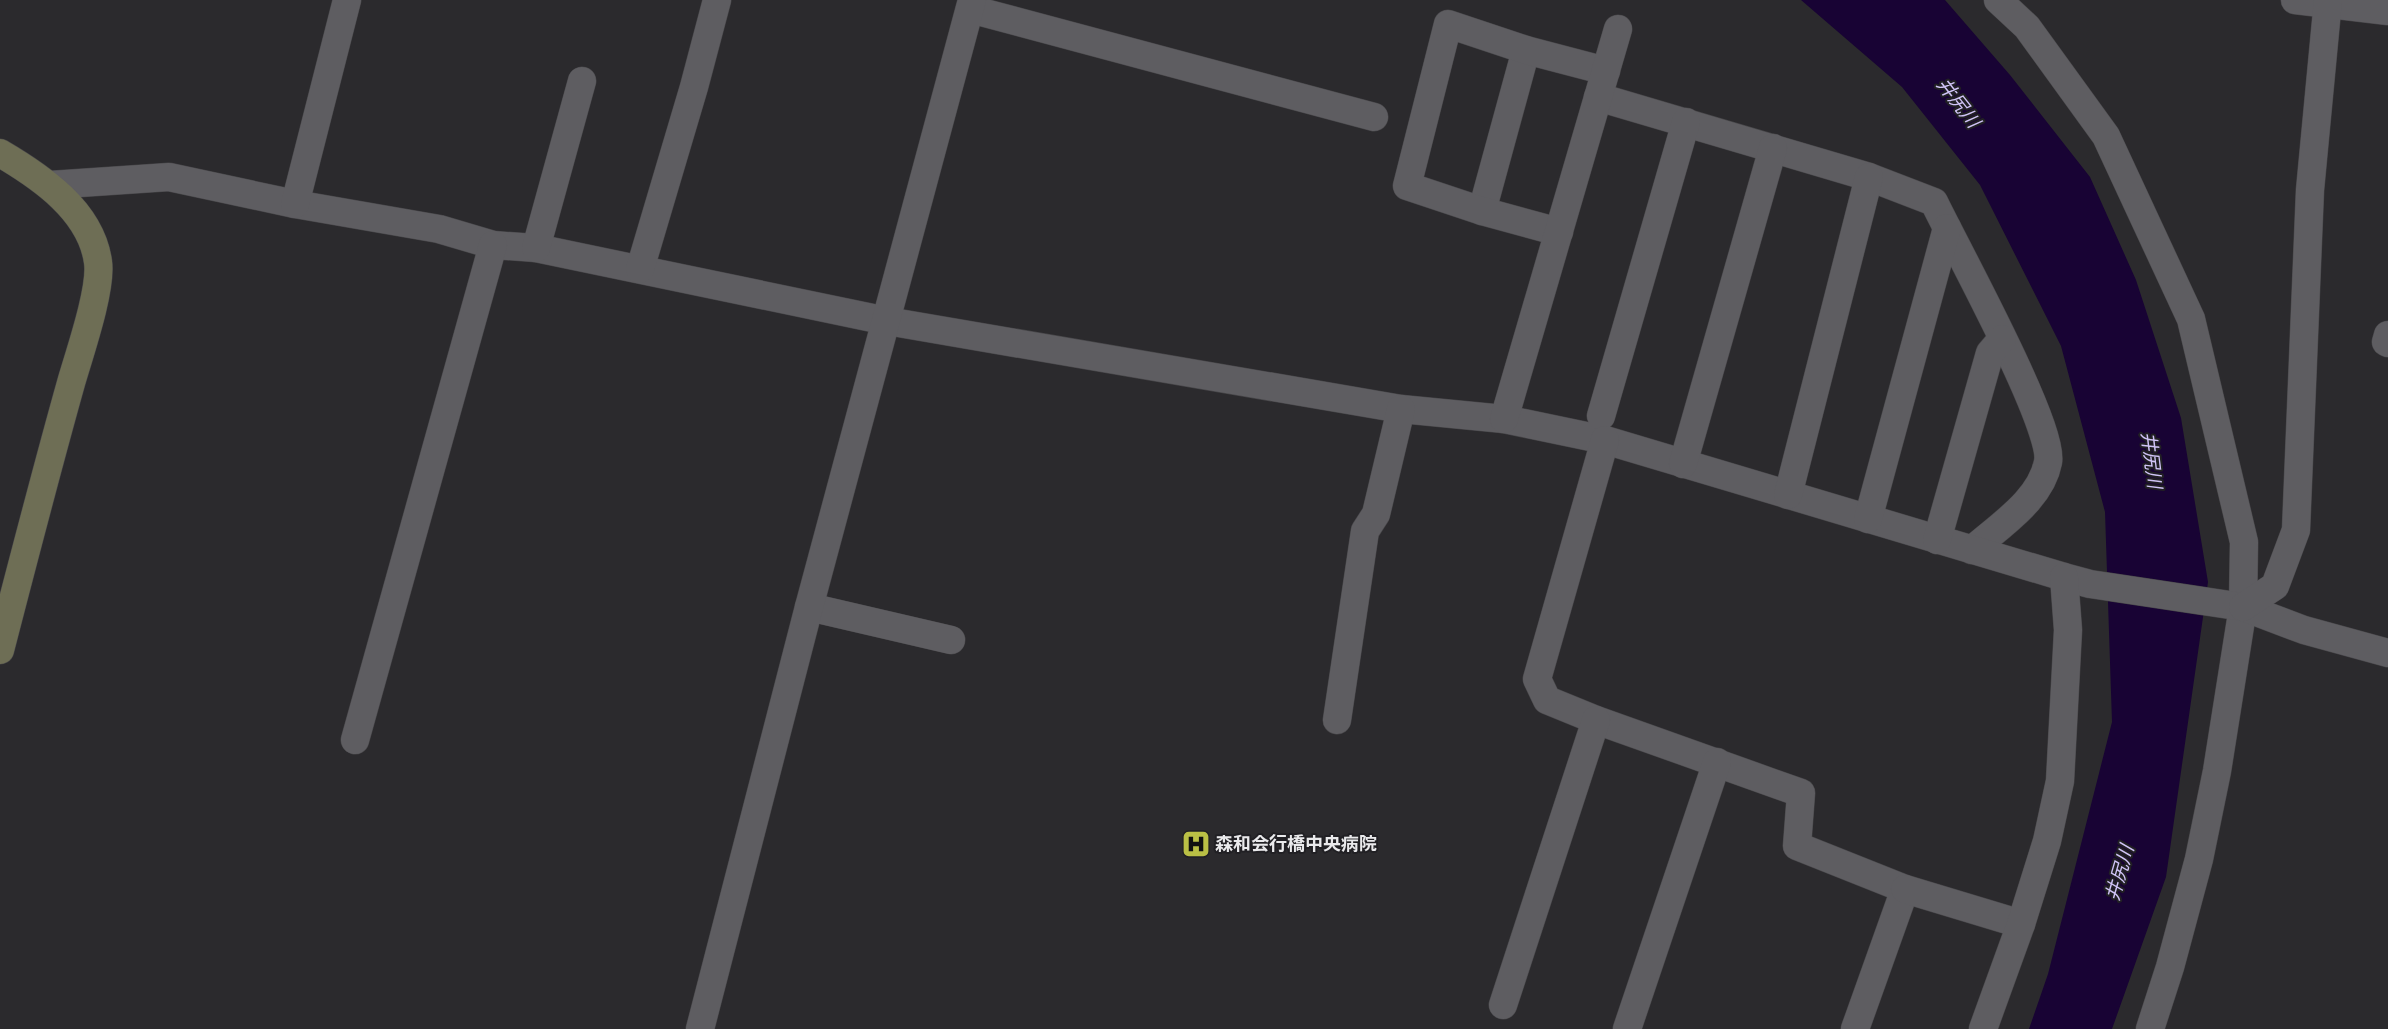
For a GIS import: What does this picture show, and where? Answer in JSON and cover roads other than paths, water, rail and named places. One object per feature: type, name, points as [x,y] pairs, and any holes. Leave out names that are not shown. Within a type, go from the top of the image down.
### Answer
[{"type":"street","points":[[295,204],[347,0]]},
{"type":"street","points":[[640,269],[694,87],[717,0]]},
{"type":"street","points":[[1998,0],[2026,27],[2106,136],[2191,319],[2244,542],[2238,606],[2217,771],[2199,859],[2170,967],[2150,1029]]},
{"type":"street","points":[[2294,0],[2388,11]]},
{"type":"street","points":[[2238,606],[2276,586],[2296,530],[2310,190],[2327,3]]},
{"type":"street","points":[[700,1029],[809,607],[971,4],[1374,117]]},
{"type":"street","points":[[1559,232],[1482,211],[1407,186],[1448,24],[1526,50],[1606,71]]},
{"type":"street","points":[[1504,419],[1618,29]]},
{"type":"street","points":[[1482,211],[1526,50]]},
{"type":"street","points":[[536,248],[582,81]]},
{"type":"street","points":[[1598,97],[1869,176],[1934,202],[2002,339],[2038,417],[2048,446],[2048,462],[2039,486],[2024,505],[1972,550]]},
{"type":"street","points":[[1686,122],[1537,679],[1547,700],[1596,720],[1801,792],[1797,846],[1906,889],[2021,924]]},
{"type":"street","points":[[1683,464],[1773,148]]},
{"type":"street","points":[[0,153],[50,184],[73,210],[89,235],[98,262],[94,297],[0,650]]},
{"type":"street","points":[[1788,495],[1869,176]]},
{"type":"street","points":[[50,184],[169,177],[295,204],[438,229],[493,246],[536,248],[887,321],[1401,409],[1603,428],[1683,464],[2064,578],[2090,584],[2238,606],[2304,630],[2388,653]]},
{"type":"street","points":[[1868,519],[1946,228]]},
{"type":"street","points":[[355,740],[493,246]]},
{"type":"street","points":[[2388,335],[2386,342],[2388,343]]},
{"type":"street","points":[[1937,540],[1990,353],[2002,339]]},
{"type":"street","points":[[1337,720],[1365,531],[1376,514],[1401,409]]},
{"type":"street","points":[[1983,1029],[2021,924],[2047,841],[2060,781],[2068,630],[2064,578]]},
{"type":"street","points":[[809,607],[952,640]]},
{"type":"street","points":[[1503,1005],[1596,720]]},
{"type":"street","points":[[1626,1029],[1717,762]]},
{"type":"street","points":[[1855,1029],[1906,889]]},
{"type":"water","name":"井尻川","points":[[1801,0],[1945,0],[2010,75],[2090,177],[2136,280],[2181,418],[2208,582],[2166,877],[2112,1029],[2029,1029],[2048,974],[2112,722],[2105,512],[2061,346],[1980,185],[1902,87]]},
{"type":"place","name":"森和会行橋中央病院","points":[[1196,844]]}]
